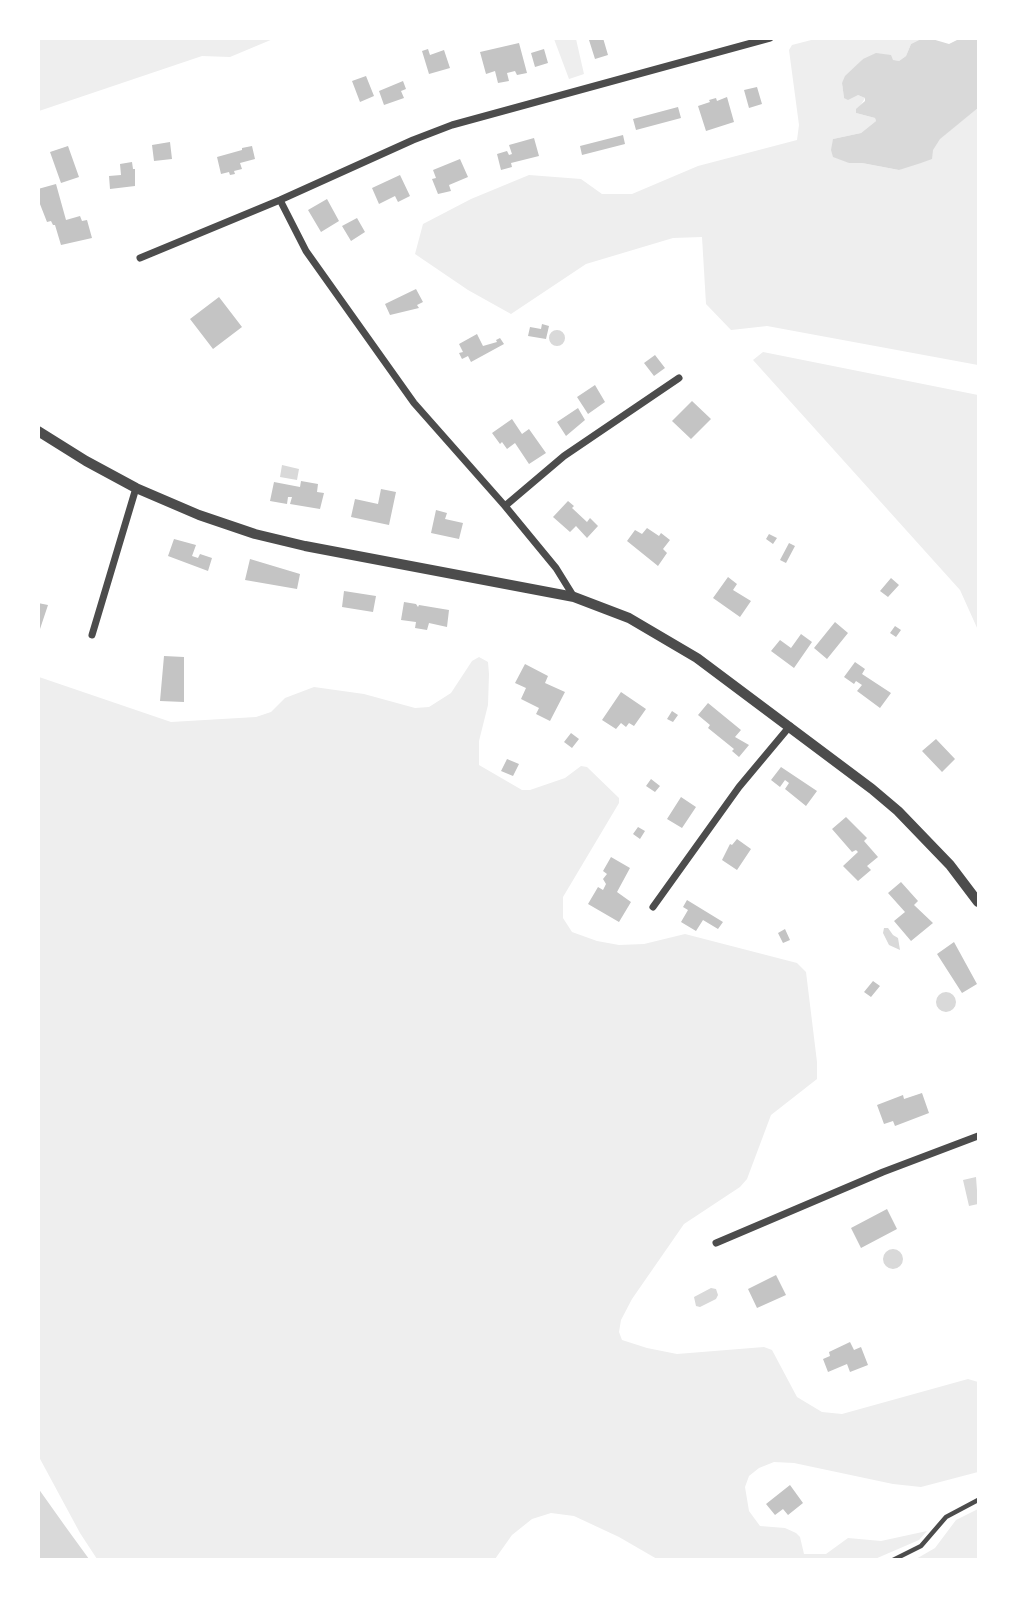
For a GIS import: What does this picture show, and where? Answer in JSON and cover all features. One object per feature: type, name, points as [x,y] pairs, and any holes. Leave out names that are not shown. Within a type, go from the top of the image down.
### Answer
[{"type":"street","points":[[140,258],[280,201],[452,125],[770,38]]},
{"type":"street","points":[[280,201],[306,251],[414,402],[556,568],[574,597]]},
{"type":"street","points":[[505,506],[564,456],[679,379]]},
{"type":"street","points":[[38,431],[136,488],[199,515],[255,534],[574,597],[623,616],[701,661],[790,726],[898,811],[950,865],[978,902]]},
{"type":"street","points":[[92,635],[136,488]]},
{"type":"street","points":[[653,907],[739,787],[790,726]]},
{"type":"street","points":[[716,1243],[883,1172],[978,1136]]},
{"type":"lane","points":[[893,1559],[921,1546],[946,1517],[978,1500]]},
{"type":"shaded area","points":[[819,38],[928,39],[911,44],[906,56],[899,61],[863,59],[842,83],[844,98],[858,95],[865,98],[856,113],[875,118],[876,121],[861,133],[833,139],[849,163],[899,170],[932,150],[939,139],[978,108],[978,365],[767,326],[731,330],[706,304],[702,237],[673,238],[586,264],[511,314],[468,290],[415,254],[423,224],[471,199],[529,175],[581,179],[602,194],[632,194],[698,166],[797,140],[799,125],[789,50],[792,45]]},
{"type":"shaded area","points":[[38,39],[273,39],[230,57],[202,56],[39,111]]},
{"type":"shaded area","points":[[554,39],[576,39],[584,74],[569,79]]},
{"type":"shaded area","points":[[921,39],[949,44],[959,39],[978,39],[978,108],[940,139],[933,150],[932,159],[921,163],[899,170],[849,163],[833,157],[833,139],[861,133],[876,121],[875,118],[856,113],[865,98],[858,95],[848,100],[844,98],[842,83],[845,76],[863,59],[876,53],[891,55],[893,60],[899,61],[906,56],[911,44]]},
{"type":"shaded area","points":[[554,330],[560,330],[565,338],[563,344],[554,346],[549,341],[549,335]]},
{"type":"shaded area","points":[[763,352],[978,395],[978,630],[960,590],[753,360]]},
{"type":"shaded area","points":[[282,465],[299,469],[297,480],[280,477]]},
{"type":"shaded area","points":[[479,657],[488,662],[489,674],[488,705],[479,741],[479,765],[522,790],[530,790],[565,778],[581,766],[587,767],[619,798],[619,803],[563,897],[563,918],[572,932],[619,945],[644,944],[685,934],[797,963],[806,972],[817,1079],[771,1115],[747,1179],[740,1187],[684,1224],[632,1299],[621,1320],[619,1332],[622,1340],[677,1354],[764,1347],[772,1350],[797,1397],[822,1412],[842,1414],[968,1379],[978,1382],[978,1472],[921,1487],[893,1484],[794,1463],[774,1462],[749,1476],[745,1487],[749,1511],[760,1526],[785,1528],[796,1533],[800,1537],[804,1554],[826,1554],[848,1538],[881,1541],[927,1531],[919,1540],[875,1559],[657,1559],[574,1516],[551,1513],[532,1519],[512,1535],[495,1559],[97,1559],[39,1457],[39,677],[171,722],[256,717],[271,712],[285,698],[314,687],[364,694],[415,708],[429,707],[451,693],[472,661]]},
{"type":"shaded area","points":[[884,928],[888,928],[898,938],[900,950],[889,945],[883,933]]},
{"type":"shaded area","points":[[946,992],[953,995],[956,1002],[953,1009],[946,1012],[939,1009],[936,1002],[939,995]]},
{"type":"shaded area","points":[[976,1177],[978,1204],[969,1206],[963,1180]]},
{"type":"shaded area","points":[[893,1249],[900,1252],[903,1259],[900,1266],[893,1269],[886,1266],[883,1259],[886,1252]]},
{"type":"shaded area","points":[[711,1288],[716,1289],[716,1299],[700,1307],[696,1306],[694,1297]]},
{"type":"shaded area","points":[[38,1488],[65,1526],[89,1559],[39,1559]]},
{"type":"shaded area","points":[[978,1509],[978,1559],[916,1559],[935,1548],[956,1520]]},
{"type":"building","points":[[603,38],[608,55],[595,59],[589,40]]},
{"type":"building","points":[[519,43],[527,73],[507,73],[509,81],[498,83],[495,71],[486,74],[480,52]]},
{"type":"building","points":[[428,49],[430,55],[444,50],[450,68],[429,74],[422,51]]},
{"type":"building","points":[[544,49],[548,63],[535,67],[531,53]]},
{"type":"building","points":[[366,76],[374,96],[360,102],[352,81]]},
{"type":"building","points":[[403,81],[406,89],[401,91],[404,98],[384,105],[379,91]]},
{"type":"building","points":[[757,87],[762,104],[749,108],[744,90]]},
{"type":"building","points":[[727,97],[734,122],[706,131],[698,106],[710,102],[709,100],[716,98],[717,101]]},
{"type":"building","points":[[678,107],[681,118],[636,130],[633,119]]},
{"type":"building","points":[[623,135],[625,144],[582,155],[580,146]]},
{"type":"building","points":[[534,138],[539,156],[511,163],[512,167],[501,170],[497,154],[507,151],[509,155],[512,154],[509,145]]},
{"type":"building","points":[[170,142],[172,159],[154,161],[152,145]]},
{"type":"building","points":[[68,146],[79,177],[61,183],[50,152]]},
{"type":"building","points":[[252,146],[255,159],[240,163],[242,169],[234,171],[235,174],[221,174],[217,157]]},
{"type":"building","points":[[460,159],[468,177],[449,185],[451,191],[438,194],[432,179],[436,178],[433,170]]},
{"type":"building","points":[[132,162],[135,169],[135,186],[110,189],[109,176],[121,175],[120,164]]},
{"type":"building","points":[[400,175],[410,196],[398,202],[395,196],[379,204],[372,188]]},
{"type":"building","points":[[56,184],[66,220],[80,216],[82,221],[87,220],[92,238],[61,245],[55,225],[51,221],[47,222],[38,199],[38,189]]},
{"type":"building","points":[[327,199],[339,221],[321,232],[308,210]]},
{"type":"building","points":[[357,218],[365,232],[351,241],[342,226]]},
{"type":"building","points":[[416,289],[423,302],[417,305],[419,308],[390,315],[385,304]]},
{"type":"building","points":[[219,297],[242,327],[213,349],[190,319]]},
{"type":"building","points":[[542,324],[549,326],[546,339],[528,336],[530,327],[541,329]]},
{"type":"building","points":[[477,334],[483,346],[497,342],[500,338],[504,344],[471,362],[468,356],[462,359],[459,353],[463,352],[459,344]]},
{"type":"building","points":[[655,355],[665,368],[654,376],[644,363]]},
{"type":"building","points":[[595,385],[605,402],[588,414],[577,397]]},
{"type":"building","points":[[692,401],[711,419],[691,439],[672,421]]},
{"type":"building","points":[[578,408],[585,420],[566,436],[557,422]]},
{"type":"building","points":[[512,419],[522,434],[529,429],[546,453],[529,464],[515,443],[507,449],[492,433]]},
{"type":"building","points":[[301,481],[318,484],[317,492],[324,493],[320,509],[290,504],[292,497],[288,497],[287,504],[270,501],[274,482],[300,487]]},
{"type":"building","points":[[381,489],[396,492],[389,525],[351,517],[355,499],[378,504]]},
{"type":"building","points":[[568,501],[587,522],[590,518],[598,526],[587,538],[576,526],[570,532],[553,517]]},
{"type":"building","points":[[436,510],[447,513],[445,519],[463,523],[459,539],[431,533]]},
{"type":"building","points":[[647,528],[670,540],[663,549],[667,553],[658,566],[627,541],[635,530],[642,534]]},
{"type":"building","points":[[769,534],[777,538],[773,544],[766,539]]},
{"type":"building","points":[[174,539],[196,545],[192,556],[198,558],[200,554],[212,558],[208,571],[168,556]]},
{"type":"building","points":[[789,543],[795,546],[786,563],[780,560]]},
{"type":"building","points":[[250,559],[300,574],[297,589],[245,580]]},
{"type":"building","points":[[728,577],[737,584],[733,590],[751,601],[740,617],[713,598]]},
{"type":"building","points":[[891,578],[899,585],[888,597],[880,591]]},
{"type":"building","points":[[344,591],[376,596],[373,612],[342,607]]},
{"type":"building","points":[[404,602],[416,604],[418,607],[449,610],[447,627],[429,623],[427,630],[415,628],[416,622],[401,620]]},
{"type":"building","points":[[38,603],[48,605],[39,632],[38,632]]},
{"type":"building","points":[[835,622],[848,633],[827,659],[814,648]]},
{"type":"building","points":[[895,626],[901,630],[896,637],[890,633]]},
{"type":"building","points":[[801,634],[812,642],[794,668],[771,651],[780,640],[791,648]]},
{"type":"building","points":[[164,656],[184,657],[184,702],[160,701]]},
{"type":"building","points":[[855,662],[865,669],[862,674],[891,693],[880,708],[857,691],[862,685],[856,681],[854,684],[844,677]]},
{"type":"building","points":[[525,664],[548,676],[545,683],[565,692],[550,721],[536,714],[539,708],[521,699],[526,688],[515,683]]},
{"type":"building","points":[[621,692],[646,709],[634,726],[629,723],[626,727],[621,723],[616,729],[602,720]]},
{"type":"building","points":[[708,703],[741,730],[735,737],[749,745],[739,757],[698,715]]},
{"type":"building","points":[[672,711],[678,715],[673,722],[667,719]]},
{"type":"building","points":[[571,733],[579,739],[572,748],[564,742]]},
{"type":"building","points":[[936,739],[955,759],[942,772],[922,751]]},
{"type":"building","points":[[507,759],[519,764],[513,776],[501,771]]},
{"type":"building","points":[[781,767],[817,791],[806,806],[785,789],[789,783],[785,780],[780,787],[771,780]]},
{"type":"building","points":[[651,779],[660,786],[655,792],[646,786]]},
{"type":"building","points":[[681,797],[696,807],[682,828],[667,819]]},
{"type":"building","points":[[846,817],[867,838],[864,841],[878,857],[867,866],[871,870],[858,881],[843,866],[858,852],[852,852],[832,829]]},
{"type":"building","points":[[638,827],[645,831],[640,839],[633,834]]},
{"type":"building","points":[[737,839],[751,849],[737,870],[722,860],[730,844]]},
{"type":"building","points":[[611,857],[630,868],[617,892],[631,902],[619,922],[588,904],[598,887],[603,890],[606,884],[603,879],[607,874],[603,871]]},
{"type":"building","points":[[901,882],[918,901],[914,905],[933,923],[911,941],[894,921],[905,912],[888,893]]},
{"type":"building","points":[[687,900],[723,922],[718,929],[703,920],[696,931],[681,922],[688,910],[683,907]]},
{"type":"building","points":[[785,929],[790,940],[783,943],[778,933]]},
{"type":"building","points":[[954,942],[977,984],[962,993],[937,954]]},
{"type":"building","points":[[873,981],[880,986],[871,997],[864,992]]},
{"type":"building","points":[[922,1093],[929,1113],[895,1126],[893,1121],[884,1124],[877,1105],[903,1095],[904,1099]]},
{"type":"building","points":[[887,1209],[897,1229],[861,1248],[851,1228]]},
{"type":"building","points":[[776,1275],[786,1295],[757,1308],[748,1289]]},
{"type":"building","points":[[850,1342],[854,1350],[861,1347],[868,1365],[850,1372],[847,1364],[828,1372],[823,1359],[830,1356],[829,1352]]},
{"type":"building","points":[[790,1485],[803,1503],[788,1515],[783,1509],[775,1515],[766,1504]]}]
